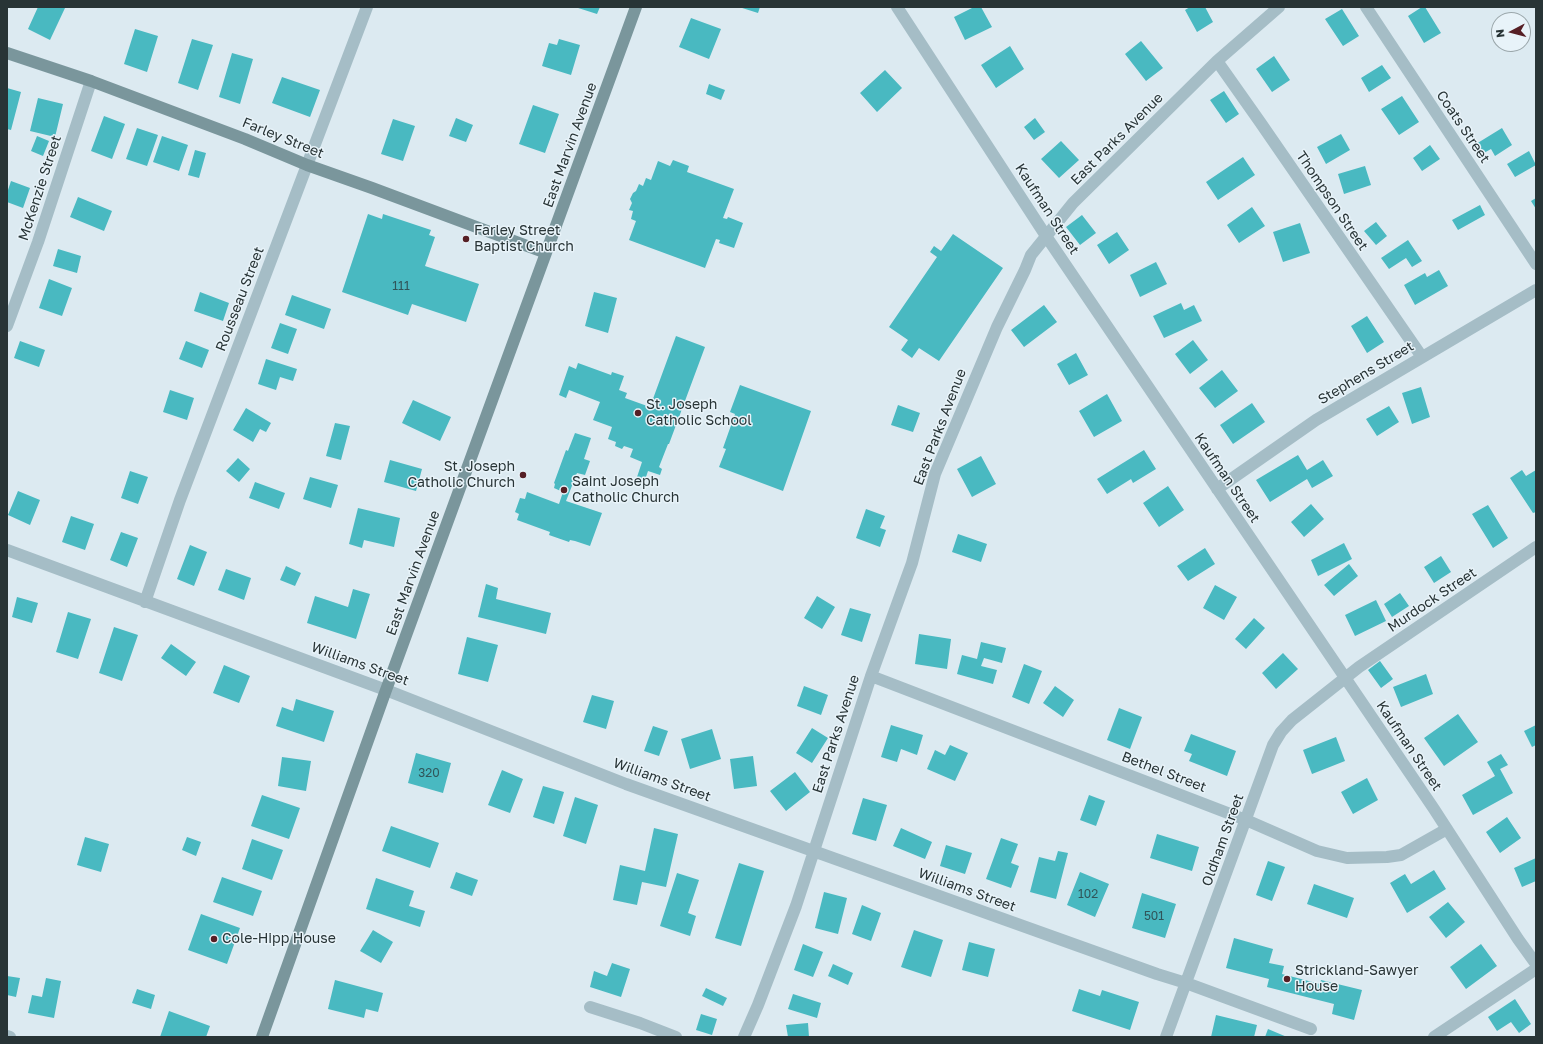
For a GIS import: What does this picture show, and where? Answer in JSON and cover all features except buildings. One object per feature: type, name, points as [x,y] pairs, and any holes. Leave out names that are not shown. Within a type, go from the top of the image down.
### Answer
[{"type":"main road","name":"East Marvin Avenue","points":[[262,1037],[386,690],[636,7]]},
{"type":"main road","name":"Farley Street","points":[[7,54],[91,81],[245,139],[307,165],[546,253]]},
{"type":"street","name":"Rousseau Street","points":[[145,602],[180,500],[367,7]]},
{"type":"street","name":"Kaufman Street","points":[[897,7],[1046,236],[1446,828],[1518,939],[1536,964]]},
{"type":"street","name":"East Parks Avenue","points":[[744,1037],[758,1005],[796,906],[871,676],[912,563],[935,474],[997,327],[1031,255],[1073,203],[1217,61],[1279,7]]},
{"type":"street","name":"Coats Street","points":[[1366,7],[1536,264]]},
{"type":"street","name":"Thompson Street","points":[[1217,61],[1422,358]]},
{"type":"street","name":"McKenzie Street","points":[[7,326],[38,242],[91,81]]},
{"type":"street","name":"Stephens Street","points":[[1217,489],[1316,420],[1536,290]]},
{"type":"street","name":"Murdock Street","points":[[1344,678],[1536,547]]},
{"type":"street","name":"Williams Street","points":[[7,550],[386,690],[626,784],[1186,983],[1311,1029]]},
{"type":"street","name":"Bethel Street","points":[[871,676],[1246,820],[1316,851],[1347,858],[1387,857],[1401,855],[1446,828]]},
{"type":"street","name":"Oldham Street","points":[[1166,1037],[1273,745],[1281,732],[1292,720],[1344,678]]},
{"type":"street","points":[[1434,1037],[1536,969]]},
{"type":"street","points":[[590,1007],[640,1023],[676,1037]]},
{"type":"place","name":"Farley Street Baptist Church","points":[[466,239]]},
{"type":"place","name":"St. Joseph Catholic School","points":[[638,413]]},
{"type":"place","name":"St. Joseph Catholic Church","points":[[523,475]]},
{"type":"place","name":"Saint Joseph Catholic Church","points":[[564,490]]},
{"type":"place","name":"Cole-Hipp House","points":[[214,939]]},
{"type":"place","name":"Strickland-Sawyer House","points":[[1287,979]]}]
